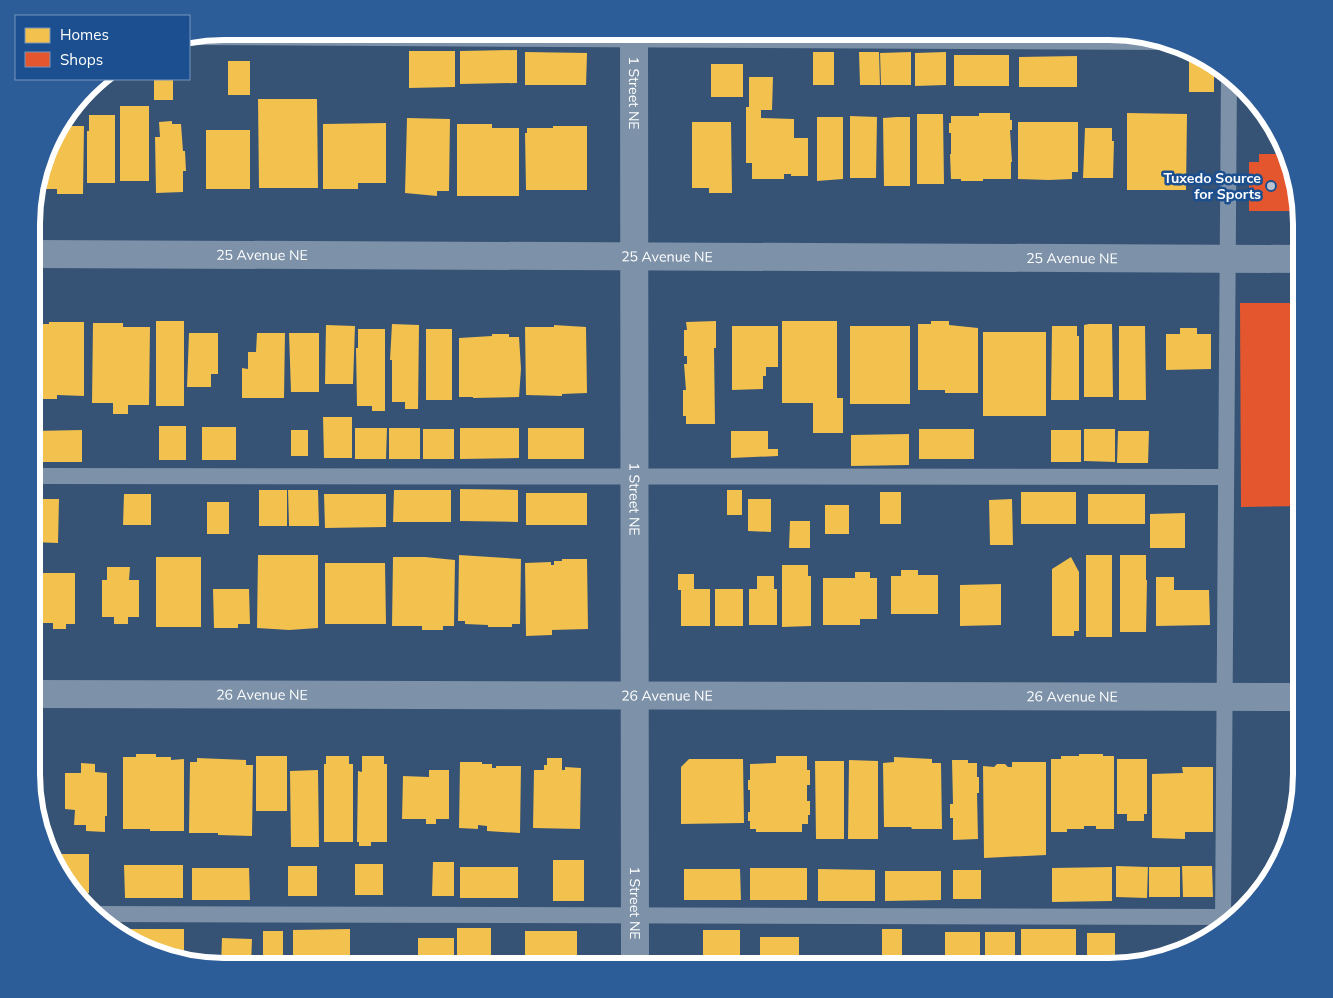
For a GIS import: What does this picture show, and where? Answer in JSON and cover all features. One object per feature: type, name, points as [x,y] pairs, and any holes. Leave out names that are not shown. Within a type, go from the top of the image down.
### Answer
[{"type":"street","name":"1 Street NE","points":[[634,40],[635,958]]},
{"type":"street","name":"25 Avenue NE","points":[[40,254],[1293,259]]},
{"type":"street","name":"26 Avenue NE","points":[[40,694],[1293,697]]},
{"type":"lane","points":[[990,40],[1130,42]]},
{"type":"lane","points":[[1224,917],[1229,85]]},
{"type":"lane","points":[[40,476],[1226,477]]},
{"type":"lane","points":[[105,914],[635,915],[1220,921]]},
{"type":"building: Homes","points":[[517,50],[517,83],[460,84],[460,51]]},
{"type":"building: Homes","points":[[409,51],[455,51],[455,87],[409,88]]},
{"type":"building: Homes","points":[[525,52],[587,53],[586,85],[525,85]]},
{"type":"building: Homes","points":[[813,52],[834,52],[834,85],[813,85]]},
{"type":"building: Homes","points":[[859,52],[879,52],[880,85],[860,85]]},
{"type":"building: Homes","points":[[911,52],[911,85],[881,85],[880,53]]},
{"type":"building: Homes","points":[[946,52],[946,85],[915,86],[915,53]]},
{"type":"building: Homes","points":[[954,55],[1009,55],[1009,86],[954,86]]},
{"type":"building: Homes","points":[[1077,56],[1077,87],[1019,87],[1019,57]]},
{"type":"building: Homes","points":[[1189,59],[1191,59],[1214,73],[1214,92],[1189,92]]},
{"type":"building: Homes","points":[[228,61],[250,61],[250,95],[228,95]]},
{"type":"building: Homes","points":[[711,64],[743,64],[743,97],[711,97]]},
{"type":"building: Homes","points":[[749,77],[773,77],[772,110],[761,110],[761,118],[794,119],[794,138],[808,138],[808,176],[784,174],[784,179],[752,179],[752,163],[746,163],[746,107],[749,107]]},
{"type":"building: Homes","points":[[154,80],[173,80],[173,100],[154,100]]},
{"type":"building: Homes","points":[[258,99],[317,99],[318,188],[259,188]]},
{"type":"building: Homes","points":[[120,106],[149,106],[149,181],[120,181]]},
{"type":"building: Homes","points":[[979,113],[1010,113],[1010,120],[1012,120],[1012,130],[1010,130],[1011,179],[961,181],[961,179],[951,179],[951,133],[949,133],[949,123],[951,123],[951,116],[979,116]]},
{"type":"building: Homes","points":[[1127,113],[1187,114],[1186,190],[1127,190]]},
{"type":"building: Homes","points":[[917,114],[943,114],[944,184],[917,184]]},
{"type":"building: Homes","points":[[89,115],[115,115],[115,183],[87,183],[87,131],[89,131]]},
{"type":"building: Homes","points":[[850,116],[877,117],[876,178],[850,178]]},
{"type":"building: Homes","points":[[817,117],[843,117],[843,179],[817,181]]},
{"type":"building: Homes","points":[[910,117],[910,186],[884,186],[883,118]]},
{"type":"building: Homes","points":[[407,118],[450,119],[449,191],[437,191],[437,196],[405,193]]},
{"type":"building: Homes","points":[[172,121],[172,124],[181,124],[186,171],[183,171],[183,192],[156,193],[155,137],[160,137],[159,122]]},
{"type":"building: Homes","points":[[692,122],[731,122],[732,193],[709,193],[709,188],[692,188]]},
{"type":"building: Homes","points":[[1018,122],[1078,122],[1078,172],[1072,172],[1072,179],[1018,179]]},
{"type":"building: Homes","points":[[386,123],[386,183],[358,183],[358,189],[323,189],[323,124]]},
{"type":"building: Homes","points":[[457,124],[492,124],[492,128],[519,128],[519,196],[457,196]]},
{"type":"building: Homes","points":[[69,126],[84,126],[83,194],[57,194],[57,189],[44,189],[54,153]]},
{"type":"building: Homes","points":[[553,126],[587,126],[587,190],[526,190],[525,133],[527,133],[527,128],[553,128]]},
{"type":"building: Homes","points":[[1085,128],[1112,128],[1112,141],[1114,141],[1113,178],[1083,178]]},
{"type":"building: Homes","points":[[206,130],[250,130],[250,189],[206,189]]},
{"type":"building: Homes","points":[[156,321],[184,321],[184,406],[156,406]]},
{"type":"building: Homes","points":[[716,321],[716,348],[714,348],[715,424],[686,424],[686,416],[683,416],[683,390],[686,390],[684,364],[687,364],[687,356],[684,356],[684,330],[687,330],[686,322]]},
{"type":"building: Homes","points":[[782,321],[837,321],[837,398],[843,398],[843,433],[813,433],[813,403],[782,403]]},
{"type":"building: Homes","points":[[931,321],[949,321],[949,325],[978,328],[978,393],[945,393],[945,390],[918,390],[918,324],[931,324]]},
{"type":"building: Homes","points":[[49,322],[84,322],[84,396],[57,395],[57,399],[40,399],[40,324],[49,324]]},
{"type":"building: Homes","points":[[93,323],[123,323],[123,327],[150,327],[149,405],[128,405],[128,414],[113,414],[113,403],[92,403]]},
{"type":"building: Homes","points":[[392,324],[419,325],[418,409],[405,409],[405,402],[392,402],[392,360],[390,360]]},
{"type":"building: Homes","points":[[1112,324],[1113,397],[1084,397],[1084,325]]},
{"type":"building: Homes","points":[[326,325],[355,326],[353,384],[325,384]]},
{"type":"building: Homes","points":[[554,325],[586,327],[587,393],[562,394],[562,396],[526,395],[525,327],[554,327]]},
{"type":"building: Homes","points":[[732,326],[778,326],[778,367],[766,367],[766,376],[763,376],[763,389],[732,390]]},
{"type":"building: Homes","points":[[850,326],[910,326],[910,404],[850,404]]},
{"type":"building: Homes","points":[[1052,326],[1077,326],[1077,336],[1079,336],[1079,400],[1051,400]]},
{"type":"building: Homes","points":[[1119,326],[1145,326],[1146,400],[1119,400]]},
{"type":"building: Homes","points":[[1180,328],[1197,328],[1197,334],[1211,334],[1211,369],[1166,370],[1166,334],[1180,334]]},
{"type":"building: Homes","points":[[358,329],[385,329],[385,411],[372,411],[372,406],[357,406],[356,348],[358,348]]},
{"type":"building: Homes","points":[[426,329],[452,329],[452,400],[426,400]]},
{"type":"building: Homes","points":[[983,332],[1046,332],[1046,416],[983,416]]},
{"type":"building: Homes","points":[[189,333],[218,333],[218,374],[211,374],[211,387],[187,387]]},
{"type":"building: Homes","points":[[257,333],[285,333],[284,398],[242,398],[242,368],[248,369],[248,352],[256,352]]},
{"type":"building: Homes","points":[[289,333],[319,333],[319,392],[291,392]]},
{"type":"building: Homes","points":[[492,334],[509,334],[509,337],[519,337],[521,369],[519,397],[459,397],[459,338],[492,336]]},
{"type":"building: Homes","points":[[323,417],[352,417],[352,458],[324,458]]},
{"type":"building: Homes","points":[[159,426],[186,426],[186,460],[159,460]]},
{"type":"building: Homes","points":[[202,427],[236,427],[236,460],[202,460]]},
{"type":"building: Homes","points":[[355,428],[387,428],[386,459],[355,459]]},
{"type":"building: Homes","points":[[389,428],[420,428],[420,459],[389,459]]},
{"type":"building: Homes","points":[[460,428],[519,428],[519,458],[460,459]]},
{"type":"building: Homes","points":[[528,428],[584,428],[584,459],[528,459]]},
{"type":"building: Homes","points":[[423,429],[454,429],[454,459],[423,459]]},
{"type":"building: Homes","points":[[919,429],[974,429],[974,459],[919,459]]},
{"type":"building: Homes","points":[[1084,429],[1115,429],[1115,462],[1084,461]]},
{"type":"building: Homes","points":[[82,430],[82,462],[40,462],[40,431]]},
{"type":"building: Homes","points":[[291,430],[308,430],[308,456],[291,456]]},
{"type":"building: Homes","points":[[1051,430],[1081,430],[1081,462],[1051,462]]},
{"type":"building: Homes","points":[[731,431],[768,431],[768,449],[778,449],[778,456],[731,458]]},
{"type":"building: Homes","points":[[1118,431],[1149,431],[1148,463],[1117,463]]},
{"type":"building: Homes","points":[[909,434],[909,465],[851,466],[851,435]]},
{"type":"building: Homes","points":[[460,489],[518,490],[518,522],[460,521]]},
{"type":"building: Homes","points":[[259,490],[287,490],[287,526],[259,526]]},
{"type":"building: Homes","points":[[288,490],[318,490],[319,526],[289,526]]},
{"type":"building: Homes","points":[[394,490],[451,490],[451,522],[393,522]]},
{"type":"building: Homes","points":[[727,490],[742,490],[742,515],[727,515]]},
{"type":"building: Homes","points":[[880,492],[901,492],[901,524],[880,524]]},
{"type":"building: Homes","points":[[1021,492],[1076,492],[1076,524],[1021,524]]},
{"type":"building: Homes","points":[[526,493],[587,493],[587,525],[526,525]]},
{"type":"building: Homes","points":[[124,494],[151,494],[151,525],[123,525]]},
{"type":"building: Homes","points":[[324,494],[386,494],[386,527],[325,528]]},
{"type":"building: Homes","points":[[1088,494],[1145,494],[1145,524],[1088,524]]},
{"type":"building: Homes","points":[[40,499],[59,499],[58,543],[40,542]]},
{"type":"building: Homes","points":[[748,499],[771,499],[771,532],[748,531]]},
{"type":"building: Homes","points":[[1012,499],[1013,545],[990,545],[989,500]]},
{"type":"building: Homes","points":[[207,502],[229,502],[229,534],[207,534]]},
{"type":"building: Homes","points":[[825,505],[849,505],[849,534],[825,534]]},
{"type":"building: Homes","points":[[1185,513],[1185,548],[1150,548],[1150,514]]},
{"type":"building: Homes","points":[[790,521],[810,521],[810,548],[789,548]]},
{"type":"building: Homes","points":[[258,555],[318,555],[318,628],[289,630],[257,628]]},
{"type":"building: Homes","points":[[459,555],[521,559],[520,624],[512,624],[512,627],[488,627],[488,625],[465,624],[465,621],[458,621]]},
{"type":"building: Homes","points":[[1086,555],[1112,555],[1112,637],[1086,637]]},
{"type":"building: Homes","points":[[1120,555],[1146,555],[1146,632],[1120,632]]},
{"type":"building: Homes","points":[[156,557],[201,557],[201,627],[156,627]]},
{"type":"building: Homes","points":[[393,557],[425,557],[455,560],[454,626],[443,626],[443,630],[422,630],[422,626],[392,626]]},
{"type":"building: Homes","points":[[1071,557],[1079,572],[1079,631],[1074,631],[1074,636],[1052,636],[1052,569]]},
{"type":"building: Homes","points":[[562,559],[587,559],[588,629],[552,630],[552,635],[526,636],[525,563],[551,562],[551,565],[554,565],[554,561],[562,561]]},
{"type":"building: Homes","points":[[325,563],[385,563],[386,624],[325,624]]},
{"type":"building: Homes","points":[[782,565],[808,565],[808,576],[811,576],[811,626],[782,627]]},
{"type":"building: Homes","points":[[107,567],[130,567],[129,580],[139,580],[139,617],[128,617],[128,624],[114,624],[114,617],[102,617],[102,580],[107,580]]},
{"type":"building: Homes","points":[[901,570],[918,570],[918,575],[938,575],[938,614],[891,614],[891,576],[901,576]]},
{"type":"building: Homes","points":[[855,572],[870,572],[870,578],[877,578],[877,619],[860,619],[860,625],[823,625],[823,578],[855,578]]},
{"type":"building: Homes","points":[[40,573],[75,573],[75,624],[66,624],[66,629],[53,629],[53,623],[40,623]]},
{"type":"building: Homes","points":[[678,574],[694,574],[694,589],[710,589],[710,626],[681,626],[681,590],[678,590]]},
{"type":"building: Homes","points":[[757,576],[774,576],[774,589],[777,589],[777,625],[749,625],[749,589],[757,589]]},
{"type":"building: Homes","points":[[1156,577],[1174,577],[1174,590],[1209,590],[1210,625],[1156,626]]},
{"type":"building: Homes","points":[[1001,584],[1001,625],[960,626],[960,585]]},
{"type":"building: Homes","points":[[213,589],[249,589],[250,624],[238,624],[238,628],[214,628]]},
{"type":"building: Homes","points":[[715,589],[743,589],[743,626],[715,626]]},
{"type":"building: Homes","points":[[136,754],[156,754],[156,757],[171,757],[171,760],[184,759],[184,831],[123,829],[123,757],[136,757]]},
{"type":"building: Homes","points":[[1079,754],[1114,756],[1114,829],[1096,829],[1096,826],[1084,826],[1084,829],[1067,829],[1067,832],[1051,832],[1051,759],[1061,759],[1061,756],[1079,756]]},
{"type":"building: Homes","points":[[256,756],[287,756],[287,811],[256,811]]},
{"type":"building: Homes","points":[[326,756],[349,756],[349,764],[353,764],[353,842],[324,842],[324,764],[326,764]]},
{"type":"building: Homes","points":[[362,756],[384,756],[384,764],[387,764],[387,842],[371,842],[371,846],[359,846],[359,842],[357,842],[358,771],[362,772]]},
{"type":"building: Homes","points":[[776,756],[807,756],[807,770],[810,770],[810,785],[807,785],[807,801],[810,801],[810,815],[808,815],[808,824],[802,824],[802,832],[756,832],[756,829],[750,829],[750,821],[748,821],[750,790],[748,790],[748,780],[750,780],[750,764],[776,763]]},
{"type":"building: Homes","points":[[894,757],[932,759],[932,763],[941,763],[942,829],[884,827],[883,763],[894,762]]},
{"type":"building: Homes","points":[[197,758],[246,760],[246,765],[253,765],[252,836],[189,833],[190,762],[197,762]]},
{"type":"building: Homes","points":[[547,758],[562,758],[562,770],[565,770],[565,767],[581,768],[580,829],[533,828],[534,770],[544,770],[544,765],[547,765]]},
{"type":"building: Homes","points":[[689,759],[743,759],[744,823],[681,824],[681,767]]},
{"type":"building: Homes","points":[[1117,759],[1147,759],[1147,814],[1144,814],[1144,821],[1127,821],[1127,814],[1117,814]]},
{"type":"building: Homes","points":[[849,760],[878,761],[878,839],[848,839]]},
{"type":"building: Homes","points":[[952,760],[968,760],[968,763],[977,763],[977,777],[979,777],[979,793],[977,793],[978,839],[953,840],[953,818],[950,818],[950,804],[953,804]]},
{"type":"building: Homes","points":[[815,761],[844,761],[844,839],[816,839]]},
{"type":"building: Homes","points":[[460,762],[482,762],[482,764],[492,764],[492,768],[496,768],[496,766],[521,766],[520,833],[487,831],[487,826],[478,825],[478,829],[459,828]]},
{"type":"building: Homes","points":[[1012,762],[1046,762],[1046,855],[984,858],[983,766],[994,767],[997,764],[1005,764],[1008,767],[1012,767]]},
{"type":"building: Homes","points":[[81,763],[95,764],[95,772],[107,773],[105,832],[86,831],[86,825],[74,825],[75,810],[65,809],[65,773],[81,773]]},
{"type":"building: Homes","points":[[1182,767],[1213,767],[1213,832],[1185,832],[1185,839],[1152,838],[1152,774],[1183,773]]},
{"type":"building: Homes","points":[[318,770],[319,847],[291,847],[290,771]]},
{"type":"building: Homes","points":[[429,770],[449,770],[449,819],[436,819],[436,824],[426,824],[426,819],[402,819],[403,776],[429,777]]},
{"type":"building: Homes","points":[[58,854],[89,854],[89,893],[84,893],[78,886]]},
{"type":"building: Homes","points":[[553,860],[584,860],[584,901],[553,901]]},
{"type":"building: Homes","points":[[433,862],[454,862],[454,896],[432,896]]},
{"type":"building: Homes","points":[[355,864],[383,864],[383,895],[355,895]]},
{"type":"building: Homes","points":[[124,865],[183,865],[183,898],[125,898]]},
{"type":"building: Homes","points":[[288,866],[317,866],[317,896],[288,896]]},
{"type":"building: Homes","points":[[1116,866],[1148,867],[1147,898],[1116,897]]},
{"type":"building: Homes","points":[[1182,866],[1212,866],[1213,897],[1183,897]]},
{"type":"building: Homes","points":[[460,867],[518,867],[518,898],[460,898]]},
{"type":"building: Homes","points":[[1112,867],[1112,901],[1052,902],[1052,868]]},
{"type":"building: Homes","points":[[1149,867],[1180,867],[1180,897],[1149,897]]},
{"type":"building: Homes","points":[[192,868],[249,868],[250,900],[192,900]]},
{"type":"building: Homes","points":[[750,868],[807,868],[807,900],[750,900]]},
{"type":"building: Homes","points":[[684,869],[740,869],[741,900],[684,900]]},
{"type":"building: Homes","points":[[818,869],[875,870],[875,901],[818,901]]},
{"type":"building: Homes","points":[[953,870],[981,870],[981,899],[953,899]]},
{"type":"building: Homes","points":[[885,871],[941,871],[941,900],[885,901]]},
{"type":"building: Homes","points":[[457,928],[491,928],[491,958],[457,958]]},
{"type":"building: Homes","points":[[125,929],[184,929],[184,953],[153,944]]},
{"type":"building: Homes","points":[[350,929],[350,958],[293,958],[293,930]]},
{"type":"building: Homes","points":[[882,929],[902,929],[902,958],[882,958]]},
{"type":"building: Homes","points":[[1021,929],[1076,929],[1076,958],[1021,958]]},
{"type":"building: Homes","points":[[703,930],[740,930],[740,958],[703,958]]},
{"type":"building: Homes","points":[[263,931],[283,931],[283,958],[263,958]]},
{"type":"building: Homes","points":[[525,931],[577,931],[577,958],[525,958]]},
{"type":"building: Homes","points":[[945,932],[980,932],[980,958],[945,958]]},
{"type":"building: Homes","points":[[985,932],[1015,932],[1015,958],[985,958]]},
{"type":"building: Homes","points":[[1087,933],[1115,933],[1115,958],[1087,958]]},
{"type":"building: Homes","points":[[760,937],[799,937],[799,958],[760,958]]},
{"type":"building: Homes","points":[[222,938],[252,939],[251,958],[221,958]]},
{"type":"building: Homes","points":[[418,938],[454,938],[454,958],[418,958]]},
{"type":"building: Shops","name":"Tuxedo Source for Sports","points":[[1259,154],[1279,154],[1287,176],[1293,211],[1249,211],[1249,162],[1259,162]]},
{"type":"building: Shops","points":[[1240,303],[1293,303],[1293,506],[1241,507]]},
{"type":"place","name":"Tuxedo Source for Sports","points":[[1271,186]]}]
